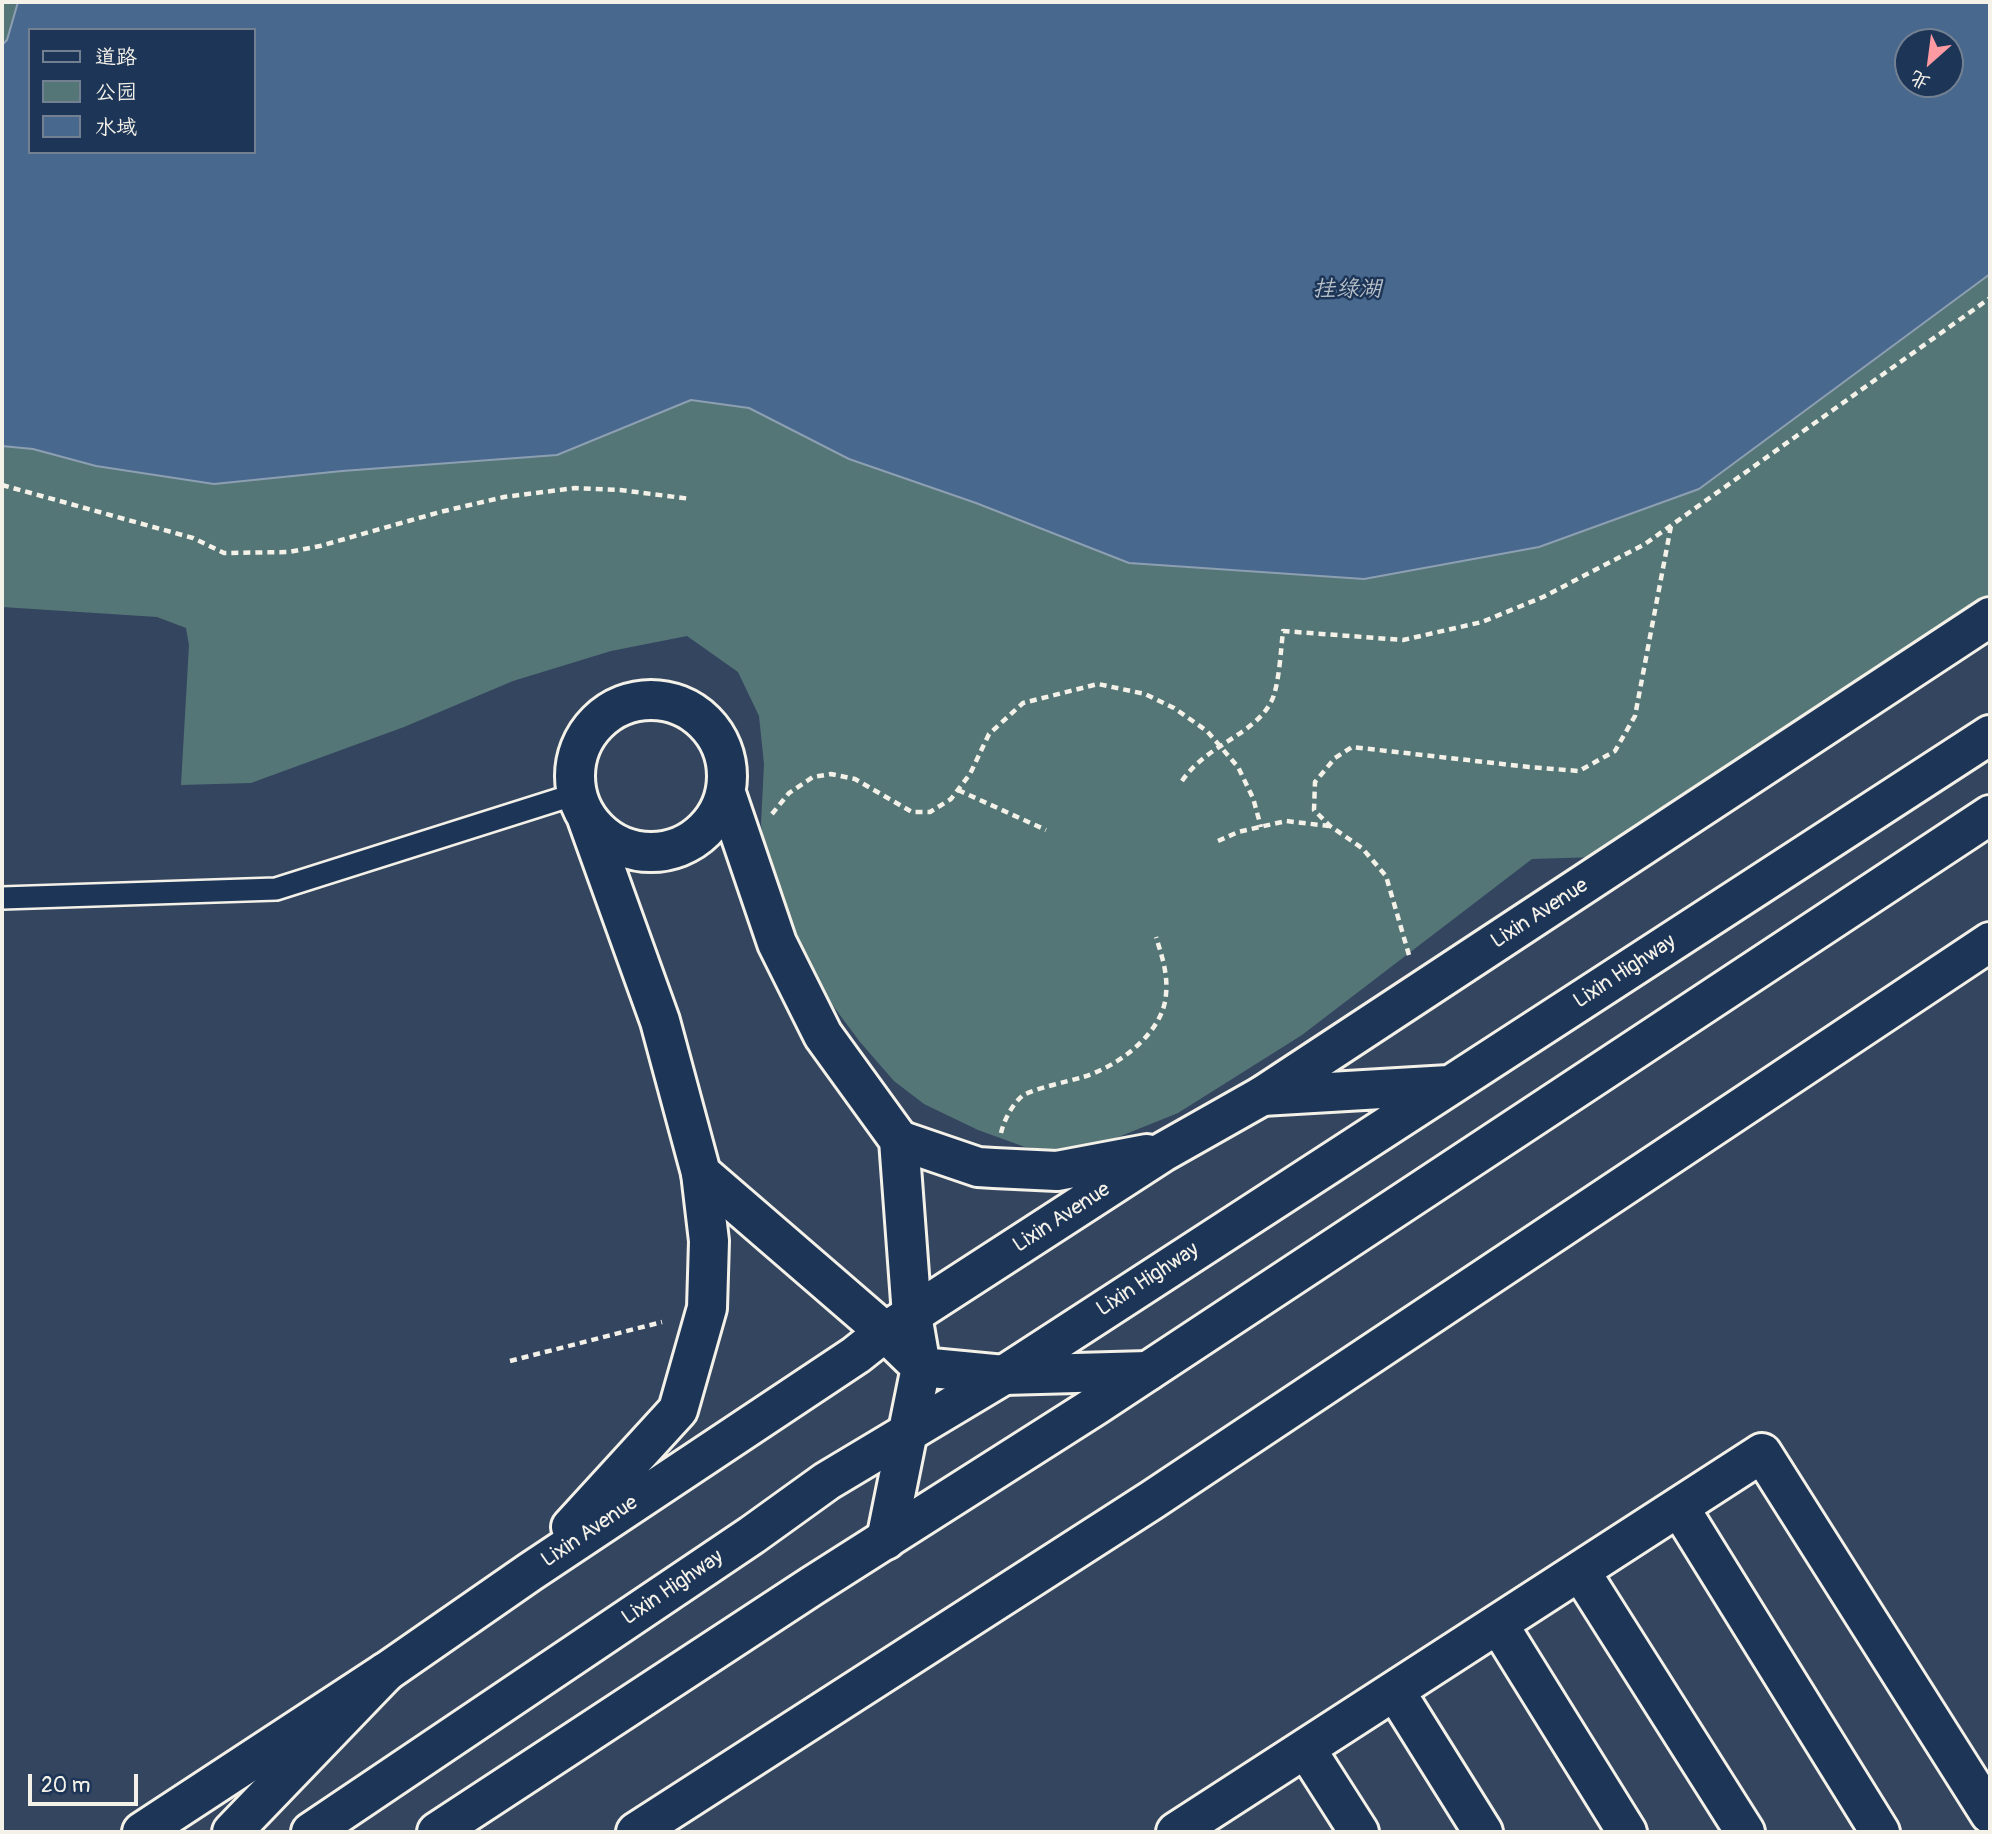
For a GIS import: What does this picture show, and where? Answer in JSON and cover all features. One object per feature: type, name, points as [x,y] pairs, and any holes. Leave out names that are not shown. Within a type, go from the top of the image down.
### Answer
[{"type":"street","name":"Lixin Avenue","points":[[142,1832],[386,1672],[898,1324],[1163,1152],[1262,1096],[1990,617]]},
{"type":"street","points":[[530,1572],[678,1410],[707,1308],[709,1241],[701,1173],[660,1021],[581,806],[574,769],[581,744],[596,723],[617,708],[641,701],[665,701],[688,710],[707,725],[720,746],[727,769],[726,793],[717,816],[700,835],[678,848],[653,853],[626,849],[604,837],[581,806]]},
{"type":"street","name":"Lixin Highway","points":[[311,1832],[752,1535],[827,1480],[1003,1374],[1990,735]]},
{"type":"street","points":[[726,793],[776,943],[823,1035],[899,1140],[978,1167],[1057,1171],[1163,1152]]},
{"type":"street","points":[[437,1832],[1148,1371],[1990,815]]},
{"type":"street","points":[[636,1832],[1163,1493],[1990,942]]},
{"type":"street","points":[[1262,1096],[1451,1085]]},
{"type":"street","points":[[898,1324],[899,1140]]},
{"type":"street","points":[[701,1173],[898,1324],[921,1367],[886,1540]]},
{"type":"street","points":[[921,1367],[1003,1374],[1148,1371]]},
{"type":"street","points":[[1196,1827],[1306,1749],[1762,1453],[1990,1814]]},
{"type":"street","points":[[1679,1507],[1880,1832]]},
{"type":"street","points":[[1580,1571],[1745,1832]]},
{"type":"street","points":[[1498,1624],[1627,1832]]},
{"type":"street","points":[[232,1832],[386,1672]]},
{"type":"street","points":[[1395,1691],[1483,1832]]},
{"type":"street","points":[[1306,1749],[1359,1832]]},
{"type":"lane","points":[[2,898],[276,889],[581,806]]},
{"type":"path","points":[[1182,781],[1192,767],[1218,745],[1258,721],[1273,699],[1283,631],[1403,640],[1482,622],[1543,597],[1645,544],[1990,298]]},
{"type":"path","points":[[2,485],[193,538],[224,553],[289,552],[492,500],[575,488],[620,490],[691,499]]},
{"type":"path","points":[[1420,993],[1386,876],[1362,848],[1329,826],[1314,810],[1315,782],[1335,758],[1352,747],[1579,771],[1615,751],[1635,716],[1671,525]]},
{"type":"path","points":[[744,845],[789,793],[813,777],[831,774],[855,779],[912,812],[930,812],[951,799],[970,774],[989,734],[1023,703],[1098,684],[1145,695],[1174,708],[1207,732],[1238,767],[1253,798],[1261,827]]},
{"type":"path","points":[[958,790],[1046,830]]},
{"type":"path","points":[[1218,841],[1238,832],[1286,821],[1329,826]]},
{"type":"path","points":[[994,1168],[1003,1123],[1024,1094],[1092,1075],[1116,1063],[1142,1042],[1167,997],[1166,969],[1156,937]]},
{"type":"path","points":[[510,1361],[664,1321]]},
{"type":"green space","points":[[2,2],[18,2],[7,41],[2,45]]},
{"type":"green space","points":[[1990,274],[1990,617],[1628,856],[1532,859],[1302,1035],[1178,1113],[1111,1140],[1068,1152],[1025,1147],[978,1130],[924,1104],[894,1081],[860,1042],[825,995],[791,939],[770,883],[761,824],[764,764],[759,716],[738,672],[687,636],[611,651],[513,681],[404,727],[251,783],[181,785],[189,645],[186,628],[157,617],[2,607],[2,446],[33,449],[96,466],[214,484],[342,471],[557,455],[690,400],[749,408],[849,459],[976,503],[1699,489]]},
{"type":"water","name":"挂绿湖","points":[[18,2],[1990,2],[1990,274],[1699,489],[1539,547],[1364,579],[1129,563],[976,503],[849,459],[749,408],[691,400],[557,455],[342,471],[214,484],[96,466],[33,449],[2,446],[2,45],[7,40]]}]
